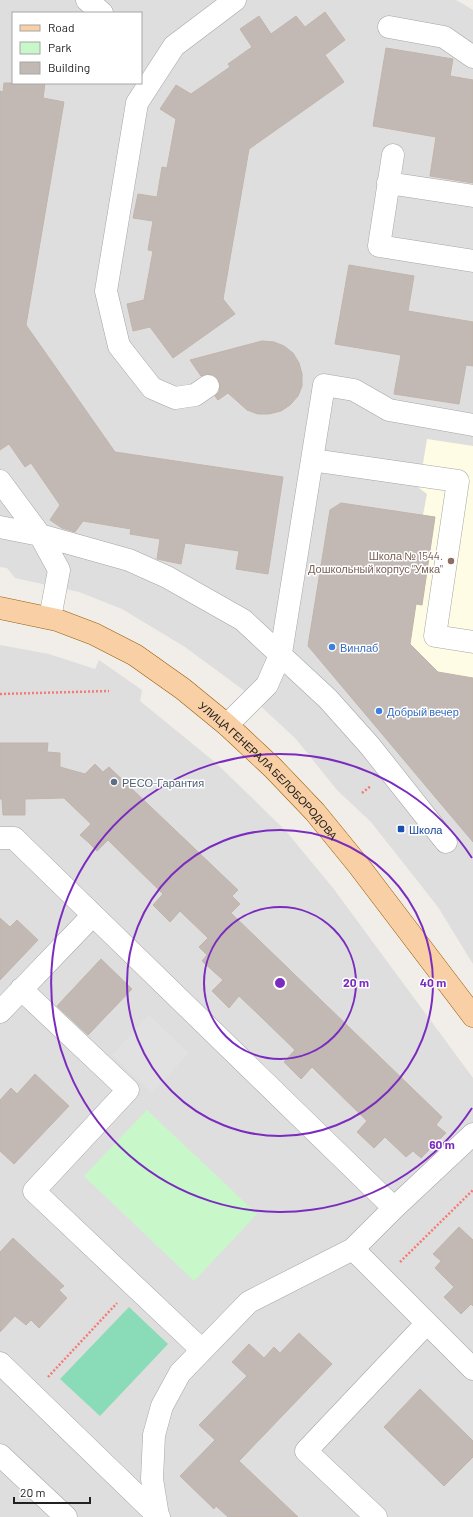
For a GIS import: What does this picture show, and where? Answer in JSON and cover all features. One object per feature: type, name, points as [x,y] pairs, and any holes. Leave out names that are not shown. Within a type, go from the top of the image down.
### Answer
[{"type":"main road","name":"УЛИЦА ГЕНЕРАЛА БЕЛОБОРОДОВА","points":[[0,608],[50,618],[94,634],[135,655],[183,690],[227,725],[273,768],[315,812],[471,1009]]},
{"type":"lane","points":[[87,0],[101,12]]},
{"type":"lane","points":[[208,386],[195,395],[175,398],[152,388],[119,346],[106,291],[138,103],[174,46],[235,0]]},
{"type":"lane","points":[[388,27],[444,37],[473,57]]},
{"type":"lane","points":[[393,155],[379,246],[473,261]]},
{"type":"lane","points":[[388,183],[473,196]]},
{"type":"lane","points":[[227,725],[267,684],[281,653],[324,385],[354,390],[389,410],[473,425]]},
{"type":"lane","points":[[312,460],[458,481],[435,636],[473,642]]},
{"type":"lane","points":[[0,481],[40,535],[59,570],[50,618]]},
{"type":"lane","points":[[0,527],[40,535],[129,560],[167,577],[243,620],[281,653],[328,699],[349,722],[446,842]]},
{"type":"lane","points":[[0,838],[14,838],[394,1208]]},
{"type":"lane","points":[[0,1012],[93,915]]},
{"type":"lane","points":[[21,989],[128,1090],[34,1191],[202,1350]]},
{"type":"lane","points":[[159,1517],[152,1479],[154,1436],[162,1406],[180,1373],[249,1302],[353,1250],[394,1208],[473,1134]]},
{"type":"lane","points":[[353,1250],[473,1370]]},
{"type":"lane","points":[[376,1517],[306,1451],[426,1323]]},
{"type":"lane","points":[[0,1363],[159,1517]]},
{"type":"lane","points":[[3,1465],[66,1517]]},
{"type":"path","points":[[0,694],[109,691]]},
{"type":"path","points":[[362,793],[375,783]]},
{"type":"path","points":[[383,1280],[473,1190]]},
{"type":"path","points":[[32,1394],[134,1285]]},
{"type":"shaded area","points":[[0,0],[456,0],[473,10],[473,964],[438,907],[371,822],[337,790],[296,739],[242,689],[185,647],[122,609],[79,592],[15,578],[7,568],[0,567]]},
{"type":"shaded area","name":"Школа № 1544. Дошкольный корпус \"Умка\"","points":[[427,439],[473,446],[473,678],[445,674],[444,679],[410,644],[416,604],[422,605],[435,517],[423,515],[427,494],[419,488]]},
{"type":"shaded area","points":[[0,645],[49,654],[95,669],[99,660],[142,690],[140,701],[216,763],[285,830],[333,888],[473,1078],[473,1517],[0,1517]]},
{"type":"shaded area","points":[[149,1015],[189,1053],[152,1093],[112,1055]]},
{"type":"green space","points":[[147,1110],[257,1214],[194,1281],[84,1176]]},
{"type":"green space","points":[[129,1307],[168,1344],[100,1416],[60,1379]]},
{"type":"building","points":[[325,12],[345,40],[325,55],[344,82],[249,149],[223,299],[235,314],[173,358],[150,327],[133,331],[127,304],[144,300],[153,251],[148,250],[153,221],[133,218],[138,194],[157,197],[162,167],[167,168],[176,119],[160,109],[176,85],[191,94],[230,67],[228,64],[252,47],[240,29],[259,16],[271,34],[296,16],[305,27]]},
{"type":"building","points":[[386,48],[453,59],[450,76],[473,80],[473,183],[430,176],[436,137],[373,126]]},
{"type":"building","points":[[4,83],[45,84],[43,98],[64,102],[26,325],[115,452],[283,477],[268,574],[236,569],[239,551],[185,543],[181,564],[157,559],[160,539],[130,534],[131,529],[83,521],[75,532],[62,528],[50,520],[60,505],[31,463],[25,467],[9,444],[0,450],[0,91],[3,92]]},
{"type":"building","points":[[349,265],[414,276],[408,311],[473,322],[473,366],[466,365],[459,404],[394,394],[401,355],[335,344]]},
{"type":"building","points":[[262,341],[274,342],[284,346],[293,353],[299,363],[302,374],[302,386],[298,396],[290,405],[281,411],[269,414],[258,414],[247,410],[228,393],[218,400],[215,396],[219,392],[220,385],[218,379],[214,375],[207,374],[201,376],[190,360]]},
{"type":"building","points":[[341,503],[435,517],[422,605],[416,604],[410,644],[438,672],[473,678],[473,842],[308,646],[330,510]]},
{"type":"building","points":[[0,743],[48,743],[47,752],[60,753],[60,767],[85,774],[95,764],[103,772],[109,767],[238,890],[232,896],[240,904],[231,913],[442,1117],[436,1125],[446,1133],[421,1158],[413,1151],[406,1157],[385,1137],[374,1148],[357,1132],[367,1121],[312,1067],[301,1079],[284,1062],[295,1050],[259,1015],[239,996],[229,1008],[212,991],[223,980],[202,961],[207,955],[199,947],[208,938],[180,911],[170,922],[153,905],[163,894],[108,840],[97,851],[80,835],[91,824],[64,798],[25,799],[25,815],[3,815],[2,799],[0,799]]},
{"type":"building","points":[[0,918],[10,927],[17,920],[38,940],[0,980]]},
{"type":"building","points":[[101,959],[132,989],[88,1035],[57,1006]]},
{"type":"building","points":[[35,1074],[69,1106],[14,1164],[0,1151],[0,1100],[11,1088],[17,1094]]},
{"type":"building","points":[[459,1227],[473,1240],[473,1306],[471,1304],[461,1314],[444,1297],[454,1287],[435,1268],[441,1261],[433,1254]]},
{"type":"building","points":[[13,1238],[64,1286],[59,1290],[67,1298],[39,1328],[31,1320],[26,1325],[15,1316],[0,1332],[0,1252]]},
{"type":"building","points":[[299,1333],[332,1364],[239,1461],[298,1517],[228,1517],[216,1506],[214,1509],[180,1476],[215,1440],[199,1425],[247,1376],[232,1362],[249,1344],[264,1358],[274,1347],[280,1353]]},
{"type":"building","points":[[420,1389],[473,1441],[473,1457],[444,1486],[384,1427]]},
{"type":"place","name":"Школа № 1544. Дошкольный корпус \"Умка\"","points":[[451,561]]},
{"type":"place","name":"Винлаб","points":[[332,647]]},
{"type":"place","name":"Добрый вечер","points":[[379,711]]},
{"type":"place","name":"РЕСО-Гарантия","points":[[114,782]]},
{"type":"place","name":"Школа","points":[[401,829]]}]
